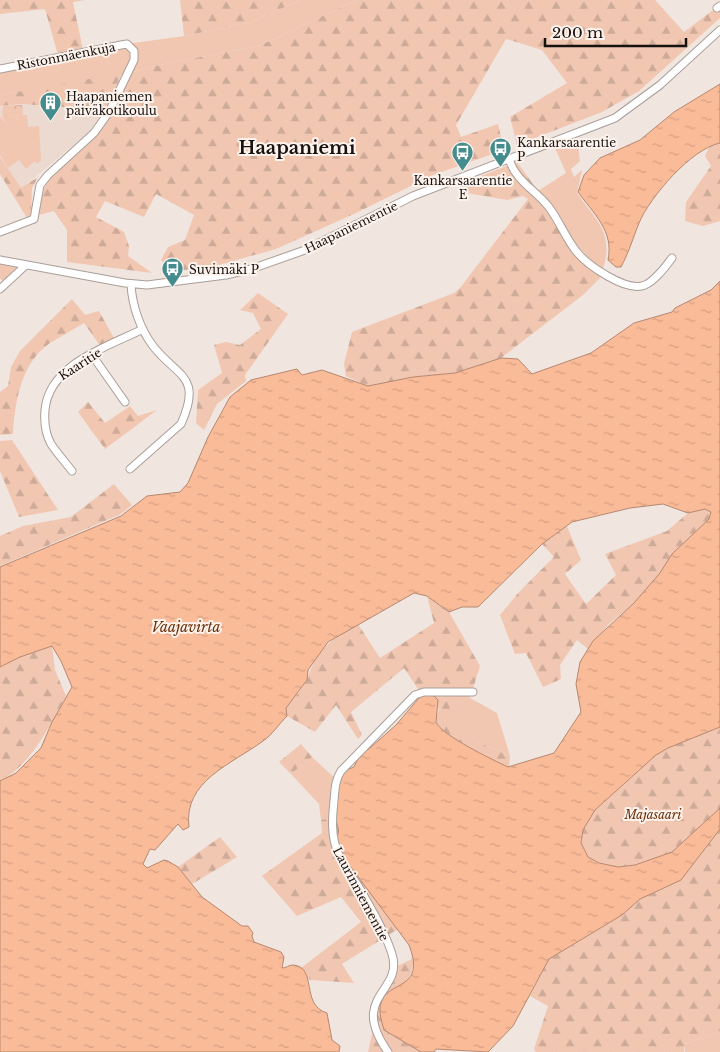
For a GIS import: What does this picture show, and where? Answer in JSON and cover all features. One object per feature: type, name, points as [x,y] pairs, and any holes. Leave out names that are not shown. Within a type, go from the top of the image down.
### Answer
[{"type":"street","name":"Haapaniementie","points":[[0,260],[131,284],[147,285],[226,275],[280,260],[329,239],[413,196],[592,128],[625,112],[660,85],[720,30]]},
{"type":"street","name":"Ristonmäenkuja","points":[[0,69],[127,44],[134,52],[134,60],[109,112],[94,133],[44,179],[38,191],[34,219],[0,232]]},
{"type":"street","points":[[509,159],[519,179],[540,196],[579,254],[617,281],[625,285],[644,285],[654,278],[672,258]]},
{"type":"street","points":[[0,289],[26,265]]},
{"type":"street","points":[[130,470],[181,424],[189,391],[187,382],[181,372],[161,355],[143,329],[134,304],[131,284]]},
{"type":"street","name":"Kaaritie","points":[[72,471],[51,443],[44,421],[45,405],[55,380],[63,372],[92,355],[143,329]]},
{"type":"street","points":[[92,355],[125,402]]},
{"type":"street","name":"Laurinniementie","points":[[388,1052],[377,1033],[373,1011],[378,996],[395,970],[394,962],[378,920],[337,852],[332,822],[337,779],[341,771],[415,695],[424,692],[473,692]]},
{"type":"shaded area","points":[[22,104],[89,109],[99,118],[91,130],[21,189],[0,157],[0,106]]},
{"type":"green space","points":[[0,0],[85,0],[73,2],[83,50],[58,55],[45,9],[0,14]]},
{"type":"green space","points":[[180,0],[300,0],[252,22],[184,36]]},
{"type":"green space","points":[[300,0],[357,0],[261,45],[145,68],[131,73],[0,95],[0,67],[83,50],[184,36],[252,22]]},
{"type":"green space","points":[[357,0],[655,0],[684,32],[713,10],[720,8],[720,18],[639,91],[602,112],[517,145],[510,117],[567,83],[542,50],[506,39],[456,125],[461,137],[498,124],[504,150],[433,175],[356,213],[276,249],[219,265],[171,272],[161,260],[168,247],[185,240],[194,215],[156,194],[144,217],[105,201],[96,217],[124,232],[129,246],[128,256],[152,273],[67,262],[67,230],[54,211],[39,215],[45,187],[57,170],[100,130],[115,106],[131,73],[145,68],[261,45]]},
{"type":"green space","points":[[122,73],[106,109],[99,118],[89,109],[22,104],[0,106],[0,95]]},
{"type":"green space","points":[[22,105],[23,115],[2,116],[3,106]]},
{"type":"green space","points":[[27,115],[28,127],[39,126],[41,161],[37,164],[35,161],[26,169],[19,160],[8,168],[0,155],[0,116],[8,126],[2,116]]},
{"type":"green space","points":[[577,139],[580,161],[571,169],[574,177],[582,170],[577,193],[597,220],[605,237],[606,257],[603,269],[583,253],[538,191],[566,173],[555,148]]},
{"type":"green space","points":[[720,143],[720,221],[703,226],[685,221],[686,202],[711,166],[705,156],[710,145]]},
{"type":"green space","points":[[0,157],[21,188],[38,177],[32,188],[31,215],[27,218],[0,174]]},
{"type":"green space","points":[[517,162],[538,191],[565,239],[603,275],[583,295],[501,358],[455,373],[413,377],[368,386],[346,376],[344,364],[352,332],[454,293],[460,288],[528,199],[523,196],[507,200],[461,192],[457,185]]},
{"type":"green space","points":[[0,264],[22,268],[4,283],[0,278]]},
{"type":"green space","points":[[258,293],[288,314],[245,375],[246,381],[217,404],[204,430],[196,423],[198,390],[222,373],[214,345],[226,342],[240,345],[261,329],[253,313],[240,310]]},
{"type":"green space","points":[[72,299],[85,315],[99,311],[115,340],[101,347],[84,323],[40,351],[32,361],[21,384],[13,434],[0,435],[0,392],[8,386],[11,367],[20,351]]},
{"type":"green space","points":[[88,402],[105,423],[130,406],[138,416],[157,410],[105,449],[78,412]]},
{"type":"green space","points":[[12,440],[58,510],[19,517],[0,471],[0,441]]},
{"type":"green space","points":[[114,484],[132,505],[121,514],[0,566],[0,536],[23,526],[71,517]]},
{"type":"green space","points":[[705,509],[711,512],[709,519],[672,554],[660,573],[634,603],[609,624],[588,649],[577,640],[560,665],[561,679],[543,687],[526,653],[515,654],[500,615],[519,592],[554,557],[542,544],[567,526],[581,560],[565,574],[586,604],[616,575],[605,554],[667,531],[688,513]]},
{"type":"green space","points":[[427,596],[449,612],[480,666],[470,698],[449,705],[452,716],[463,732],[471,738],[510,756],[509,768],[481,754],[440,728],[436,722],[439,709],[428,694],[419,698],[418,689],[404,668],[351,712],[362,735],[358,739],[336,705],[315,732],[287,716],[286,708],[305,683],[320,653],[333,640],[358,624],[380,658],[434,623]]},
{"type":"green space","points":[[52,646],[55,670],[66,696],[39,744],[21,765],[0,781],[0,667],[20,657]]},
{"type":"green space","points":[[470,698],[497,713],[510,756],[471,738],[456,725],[448,705]]},
{"type":"green space","name":"Majasaari","points":[[720,727],[720,808],[672,852],[635,865],[618,867],[599,863],[588,857],[581,843],[583,830],[595,810],[656,755],[668,748]]},
{"type":"green space","points":[[301,744],[312,757],[291,774],[279,762]]},
{"type":"green space","points":[[312,757],[339,782],[336,817],[321,820],[319,804],[291,774]]},
{"type":"green space","points":[[336,817],[340,828],[336,840],[347,862],[398,929],[342,964],[354,983],[310,980],[301,968],[361,922],[341,897],[297,916],[262,876],[322,833],[321,820]]},
{"type":"green space","points":[[720,829],[720,1031],[685,1044],[684,1052],[536,1052],[534,1049],[548,1006],[530,996],[549,959],[622,915],[640,899],[681,880]]},
{"type":"green space","points":[[220,837],[237,857],[192,884],[178,867]]},
{"type":"green space","points":[[414,958],[411,972],[406,981],[398,988],[386,994],[384,1030],[421,1052],[368,1052],[372,1034],[370,1006],[393,968]]},
{"type":"green space","points":[[720,1031],[720,1052],[685,1052],[685,1044]]},
{"type":"water","points":[[720,84],[720,143],[697,154],[662,188],[644,212],[621,267],[616,267],[608,260],[608,240],[601,223],[578,192],[584,175],[600,158],[640,140],[674,112]]},
{"type":"water","name":"Vaajavirta","points":[[720,281],[720,727],[668,748],[656,755],[595,810],[583,830],[581,843],[588,857],[599,863],[618,867],[635,865],[672,852],[720,808],[720,829],[681,880],[640,899],[622,915],[549,959],[513,1026],[488,1052],[436,1049],[434,1052],[421,1052],[384,1030],[380,1013],[380,1006],[385,996],[410,978],[413,970],[413,960],[409,945],[347,862],[336,840],[338,830],[336,818],[337,800],[344,771],[354,767],[360,754],[370,748],[396,725],[419,698],[427,694],[434,696],[438,700],[436,722],[447,734],[508,767],[554,753],[581,712],[576,684],[580,662],[593,641],[634,603],[660,573],[672,554],[709,519],[711,512],[705,509],[688,513],[663,504],[630,508],[572,522],[542,544],[478,607],[462,607],[449,612],[427,596],[414,593],[328,642],[308,670],[307,680],[286,708],[287,716],[266,739],[224,766],[202,786],[194,797],[189,811],[189,827],[183,830],[178,824],[155,850],[150,849],[143,864],[147,868],[164,860],[178,867],[202,897],[242,926],[248,926],[253,933],[254,942],[281,952],[284,957],[282,968],[293,965],[301,967],[308,979],[314,1002],[319,1009],[327,1013],[332,1040],[340,1046],[339,1052],[0,1052],[0,781],[16,773],[41,748],[52,722],[72,687],[61,661],[52,646],[20,657],[0,667],[0,567],[121,516],[147,496],[180,492],[188,483],[208,437],[230,397],[251,380],[297,369],[302,375],[322,370],[368,386],[413,377],[455,373],[501,358],[518,359],[532,374],[591,353],[634,323],[672,312],[675,308],[711,290]]},
{"type":"place","name":"Haapaniemen päiväkotikoulu","points":[[50,122]]},
{"type":"place","name":"Kankarsaarentie P","points":[[501,168]]},
{"type":"place","name":"Kankarsaarentie E","points":[[463,172]]},
{"type":"place","name":"Suvimäki P","points":[[173,288]]},
{"type":"district","name":"Haapaniemi","points":[[297,148]]}]
